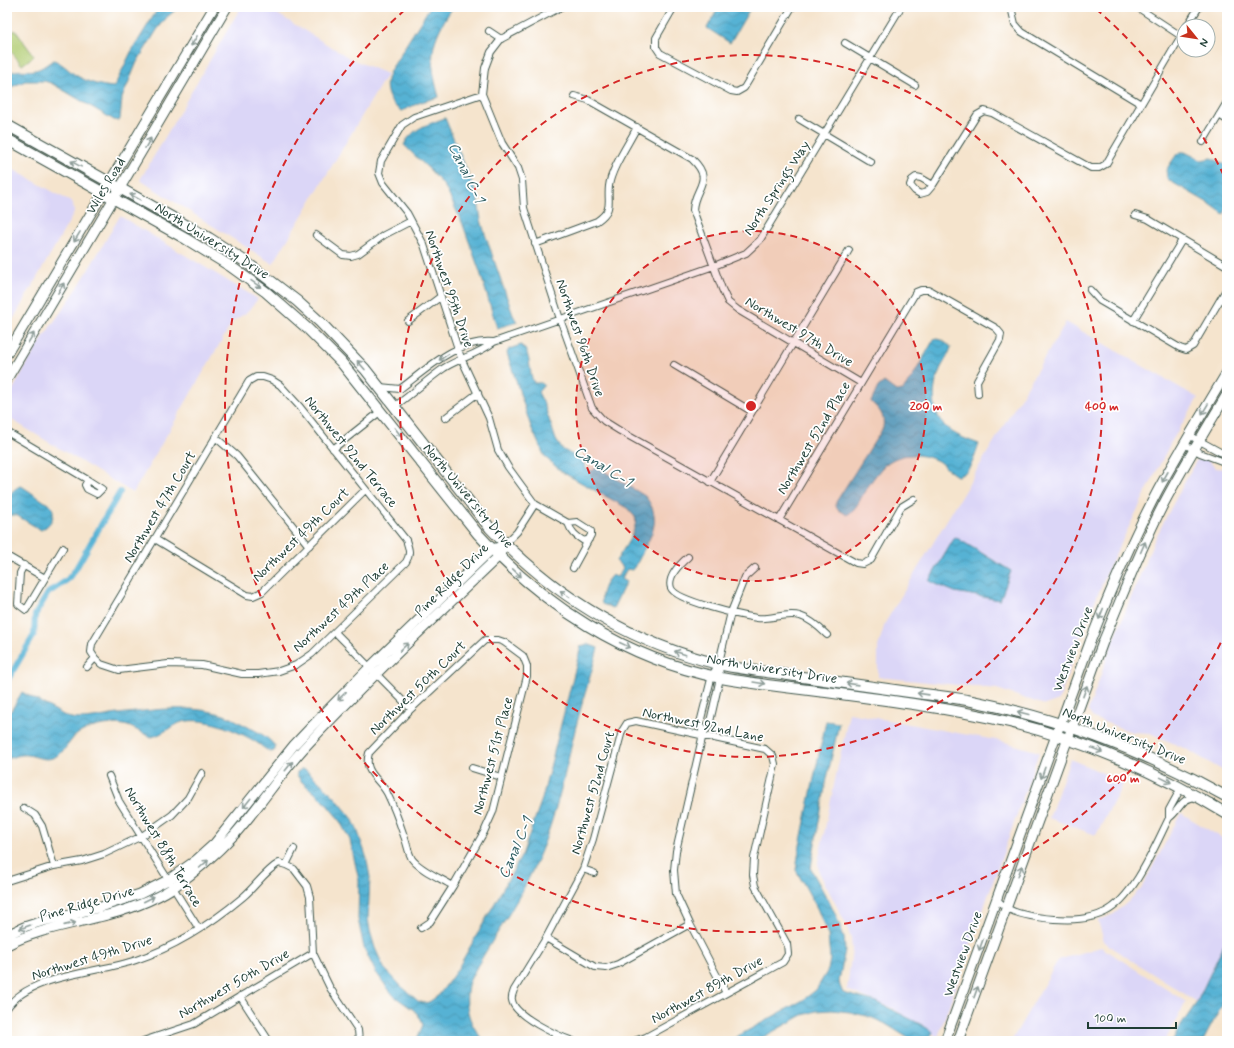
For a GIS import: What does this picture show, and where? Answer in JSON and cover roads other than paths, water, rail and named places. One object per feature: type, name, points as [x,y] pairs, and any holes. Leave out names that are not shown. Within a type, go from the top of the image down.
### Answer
[{"type":"main road","name":"North University Drive","points":[[7,126],[209,238],[272,281],[320,322],[350,353],[380,387],[490,528],[505,544],[528,566],[561,592],[616,626],[664,647],[719,664],[971,701],[1014,710],[1061,724],[1109,741],[1158,762],[1223,795]]},
{"type":"main road","name":"North University Drive","points":[[7,139],[186,239],[230,266],[266,292],[308,329],[341,362],[495,553],[557,606],[603,634],[662,661],[716,676],[872,698],[1008,722],[1068,740],[1148,771],[1199,797],[1227,814]]},
{"type":"main road","points":[[365,390],[373,393],[384,403],[395,406]]},
{"type":"main road","points":[[381,411],[394,414],[408,430],[415,433]]},
{"type":"main road","points":[[872,698],[888,693],[890,689]]},
{"type":"main road","points":[[1181,788],[1196,785],[1223,795]]},
{"type":"street","name":"Wiles Road","points":[[7,354],[214,7]]},
{"type":"street","name":"Wiles Road","points":[[7,379],[121,189],[227,7]]},
{"type":"street","points":[[482,94],[485,68],[491,52],[502,39],[561,7]]},
{"type":"street","points":[[674,7],[656,38],[656,47],[660,53],[731,91],[738,92],[744,88],[792,7]]},
{"type":"street","name":"North Springs Way","points":[[395,406],[444,368],[461,358],[485,350],[494,342],[714,266],[746,253],[760,240],[901,7]]},
{"type":"street","points":[[1011,7],[1015,24],[1022,32],[1141,104]]},
{"type":"street","points":[[1192,18],[1199,7]]},
{"type":"street","points":[[1140,9],[1176,29]]},
{"type":"street","points":[[489,30],[502,39]]},
{"type":"street","points":[[845,43],[915,85]]},
{"type":"street","points":[[933,185],[977,115],[984,111],[992,113],[1091,168],[1099,168],[1106,164],[1176,45]]},
{"type":"street","name":"Northwest 95th Drive","points":[[482,94],[414,117],[402,125],[381,161],[379,173],[383,183],[407,213],[424,245],[461,358],[489,418],[498,450],[508,467],[535,504],[568,523],[577,522],[591,531],[589,539],[584,541],[577,537],[570,530],[568,523]]},
{"type":"street","name":"Northwest 96th Drive","points":[[482,94],[502,143],[518,168],[522,180],[524,208],[560,319],[592,408],[604,421],[856,563],[863,564],[871,560],[901,507],[914,499]]},
{"type":"street","name":"Northwest 97th Drive","points":[[574,96],[588,100],[692,159],[699,166],[702,175],[702,183],[693,201],[693,210],[728,302],[738,310],[861,383]]},
{"type":"street","points":[[1203,142],[1227,102]]},
{"type":"street","points":[[1219,115],[1227,120]]},
{"type":"street","points":[[799,119],[871,162]]},
{"type":"street","points":[[535,244],[597,221],[604,216],[608,209],[609,185],[612,173],[637,128]]},
{"type":"street","points":[[1135,215],[1148,218],[1227,266]]},
{"type":"street","points":[[316,235],[343,255],[351,256],[358,254],[384,235],[411,221]]},
{"type":"street","points":[[1133,321],[1182,240]]},
{"type":"street","points":[[710,482],[848,250]]},
{"type":"street","points":[[1090,290],[1100,301],[1180,348],[1186,350],[1193,346],[1227,288]]},
{"type":"street","name":"Northwest 52nd Place","points":[[779,520],[916,292],[929,290],[996,328],[1000,334],[1000,340],[978,381],[978,394]]},
{"type":"street","points":[[408,321],[440,297]]},
{"type":"street","name":"North Springs Way","points":[[380,387],[400,389],[458,348],[482,341],[494,342]]},
{"type":"street","points":[[674,365],[751,411]]},
{"type":"street","name":"Westview Drive","points":[[945,1041],[1056,736],[1116,578],[1138,530],[1184,444],[1227,372]]},
{"type":"street","name":"Northwest 47th Court","points":[[94,658],[91,652],[92,644],[215,437],[249,381],[256,377],[263,377]]},
{"type":"street","name":"Northwest 92nd Terrace","points":[[263,377],[280,385],[300,407],[406,540],[410,551]]},
{"type":"street","points":[[445,418],[478,393]]},
{"type":"street","name":"Westview Drive","points":[[958,1041],[1103,642],[1127,582],[1163,505],[1227,394]]},
{"type":"street","points":[[333,449],[381,411]]},
{"type":"street","points":[[7,432],[88,480]]},
{"type":"street","points":[[1189,435],[1220,452],[1227,454]]},
{"type":"street","points":[[215,437],[237,456],[309,546]]},
{"type":"street","points":[[1184,444],[1194,450],[1227,463]]},
{"type":"street","name":"Northwest 49th Court","points":[[155,539],[247,594],[253,596],[262,592],[365,490]]},
{"type":"street","points":[[505,544],[517,532],[535,504]]},
{"type":"street","points":[[573,568],[589,539]]},
{"type":"street","name":"Pine Ridge Drive","points":[[7,945],[18,939],[43,930],[125,910],[142,903],[170,884],[201,867],[226,843],[302,750],[373,671],[505,544]]},
{"type":"street","points":[[24,565],[20,572],[18,604],[26,610],[63,548]]},
{"type":"street","name":"Northwest 49th Place","points":[[94,658],[101,664],[119,670],[168,664],[202,666],[242,674],[258,674],[279,671],[296,664],[312,654],[406,562],[410,551]]},
{"type":"street","points":[[7,556],[45,578]]},
{"type":"street","points":[[688,557],[679,564],[670,582],[672,590],[677,595],[708,606],[758,618],[781,615],[801,617],[820,627],[827,635]]},
{"type":"street","points":[[703,734],[700,723],[704,707],[716,676],[731,612],[745,577],[755,568]]},
{"type":"street","points":[[335,632],[411,709]]},
{"type":"street","name":"Northwest 50th Court","points":[[453,886],[417,864],[412,858],[399,820],[386,792],[367,766],[367,759],[369,754],[411,709],[485,640],[491,639]]},
{"type":"street","name":"Northwest 51st Place","points":[[421,928],[430,922],[453,886],[484,832],[492,812],[527,676],[527,666],[523,656],[504,642],[491,639]]},
{"type":"street","points":[[87,667],[94,658]]},
{"type":"street","points":[[716,676],[713,709],[709,726],[703,734],[676,852],[674,870],[676,894],[726,993]]},
{"type":"street","points":[[704,707],[713,709]]},
{"type":"street","name":"Northwest 92nd Lane","points":[[626,723],[636,721],[703,734],[765,749],[773,756],[775,764],[754,858],[753,875],[755,886],[787,944],[788,954]]},
{"type":"street","name":"Northwest 52nd Court","points":[[572,1041],[538,1025],[516,1008],[512,1000],[514,990],[546,938],[583,869],[593,839],[622,731],[626,723]]},
{"type":"street","points":[[472,768],[501,776]]},
{"type":"street","points":[[7,881],[54,866],[82,861],[104,854],[142,836],[172,815],[188,798],[202,773]]},
{"type":"street","name":"Northwest 88th Terrace","points":[[109,776],[119,801],[199,929]]},
{"type":"street","points":[[1169,818],[1169,810],[1181,788]]},
{"type":"street","points":[[996,904],[1016,912],[1045,918],[1066,920],[1084,919],[1105,912],[1120,900],[1135,882],[1169,818],[1188,798],[1199,797]]},
{"type":"street","points":[[24,808],[35,816],[42,826],[54,866]]},
{"type":"street","points":[[294,849],[286,865],[294,869],[307,886],[310,897],[314,953],[330,988],[358,1030],[359,1040]]},
{"type":"street","name":"Northwest 49th Drive","points":[[7,1008],[9,1004],[26,991],[43,983],[136,960],[166,948],[225,912],[246,894],[271,868],[279,864],[286,865]]},
{"type":"street","name":"Northwest 52nd Court","points":[[583,869],[594,873]]},
{"type":"street","name":"Pine Ridge Drive","points":[[7,935],[24,927],[98,908],[170,884]]},
{"type":"street","points":[[546,938],[595,967],[606,968],[618,964],[690,924]]},
{"type":"street","name":"Northwest 50th Drive","points":[[143,1041],[194,1024],[314,953]]},
{"type":"street","name":"Northwest 89th Drive","points":[[634,1041],[646,1037],[783,962],[788,954]]},
{"type":"street","points":[[240,996],[269,1041]]},
{"type":"water","points":[[159,7],[179,7],[167,17],[157,30],[137,62],[122,98],[119,121],[114,120],[51,83],[44,81],[25,81],[7,89],[7,74],[20,70],[39,69],[54,60],[83,79],[98,85],[114,87],[131,52]]},
{"type":"water","points":[[430,7],[453,7],[445,19],[433,50],[433,71],[439,97],[421,102],[402,111],[395,106],[389,98],[386,85],[388,77],[392,67]]},
{"type":"water","points":[[719,7],[751,7],[730,43],[707,28]]},
{"type":"water","name":"Canal C-1","points":[[445,118],[477,195],[485,234],[513,315],[517,322],[497,328],[480,272],[462,222],[445,187],[404,145],[412,134],[422,127]]},
{"type":"water","points":[[1185,152],[1201,160],[1212,158],[1227,166],[1227,207],[1224,214],[1167,178],[1166,170],[1177,154]]},
{"type":"water","points":[[936,339],[942,340],[951,347],[949,354],[939,371],[936,381],[934,402],[938,416],[941,422],[949,430],[961,437],[979,444],[972,463],[966,472],[957,476],[932,458],[918,455],[898,457],[886,464],[880,470],[855,508],[847,515],[839,510],[836,506],[836,502],[883,428],[881,413],[871,402],[878,387],[884,382],[896,391],[903,390],[913,376],[933,341]]},
{"type":"water","points":[[521,345],[527,353],[534,383],[541,383],[544,385],[538,392],[544,404],[556,440],[562,449],[583,461],[586,469],[592,471],[597,467],[645,496],[653,510],[653,531],[640,559],[632,570],[627,569],[621,579],[626,582],[613,608],[602,604],[602,592],[609,578],[612,575],[617,577],[623,568],[616,561],[635,528],[635,517],[627,508],[562,472],[545,457],[531,427],[507,353],[509,349]]},
{"type":"water","points":[[20,486],[51,506],[53,509],[52,520],[41,530],[16,515],[7,517],[8,499],[12,492]]},
{"type":"water","points":[[955,537],[1011,571],[1000,600],[955,592],[929,581]]},
{"type":"water","points":[[587,644],[598,648],[578,720],[560,795],[550,827],[528,879],[468,985],[467,1008],[471,1022],[484,1041],[416,1041],[423,1025],[421,1019],[415,1011],[394,996],[375,971],[364,948],[358,919],[359,881],[350,840],[338,818],[322,799],[302,782],[297,775],[297,772],[302,769],[306,770],[335,797],[352,818],[366,856],[370,877],[368,919],[375,948],[384,968],[401,986],[418,1001],[424,1003],[429,1002],[439,995],[457,970],[522,855],[542,799],[581,646]]},
{"type":"water","points":[[22,692],[67,717],[79,719],[131,712],[171,709],[211,712],[229,717],[262,734],[275,746],[275,750],[272,752],[265,749],[256,742],[231,729],[201,721],[191,721],[179,723],[152,737],[124,725],[112,724],[98,726],[78,733],[55,757],[46,759],[23,755],[7,759],[7,712],[11,711]]},
{"type":"water","points":[[826,721],[839,723],[825,788],[811,869],[835,913],[844,937],[845,950],[839,981],[840,986],[843,993],[877,1002],[922,1025],[933,1032],[928,1041],[913,1041],[884,1023],[870,1017],[850,1012],[832,1010],[816,1011],[803,1015],[756,1041],[729,1041],[803,1000],[816,990],[828,970],[830,959],[828,935],[817,908],[796,870]]},
{"type":"water","points":[[1227,938],[1227,996],[1203,1041],[1173,1041],[1178,1030],[1197,1002]]},
{"type":"waterway","points":[[7,681],[34,635],[35,615],[48,593],[67,580],[75,570],[120,492]]}]
